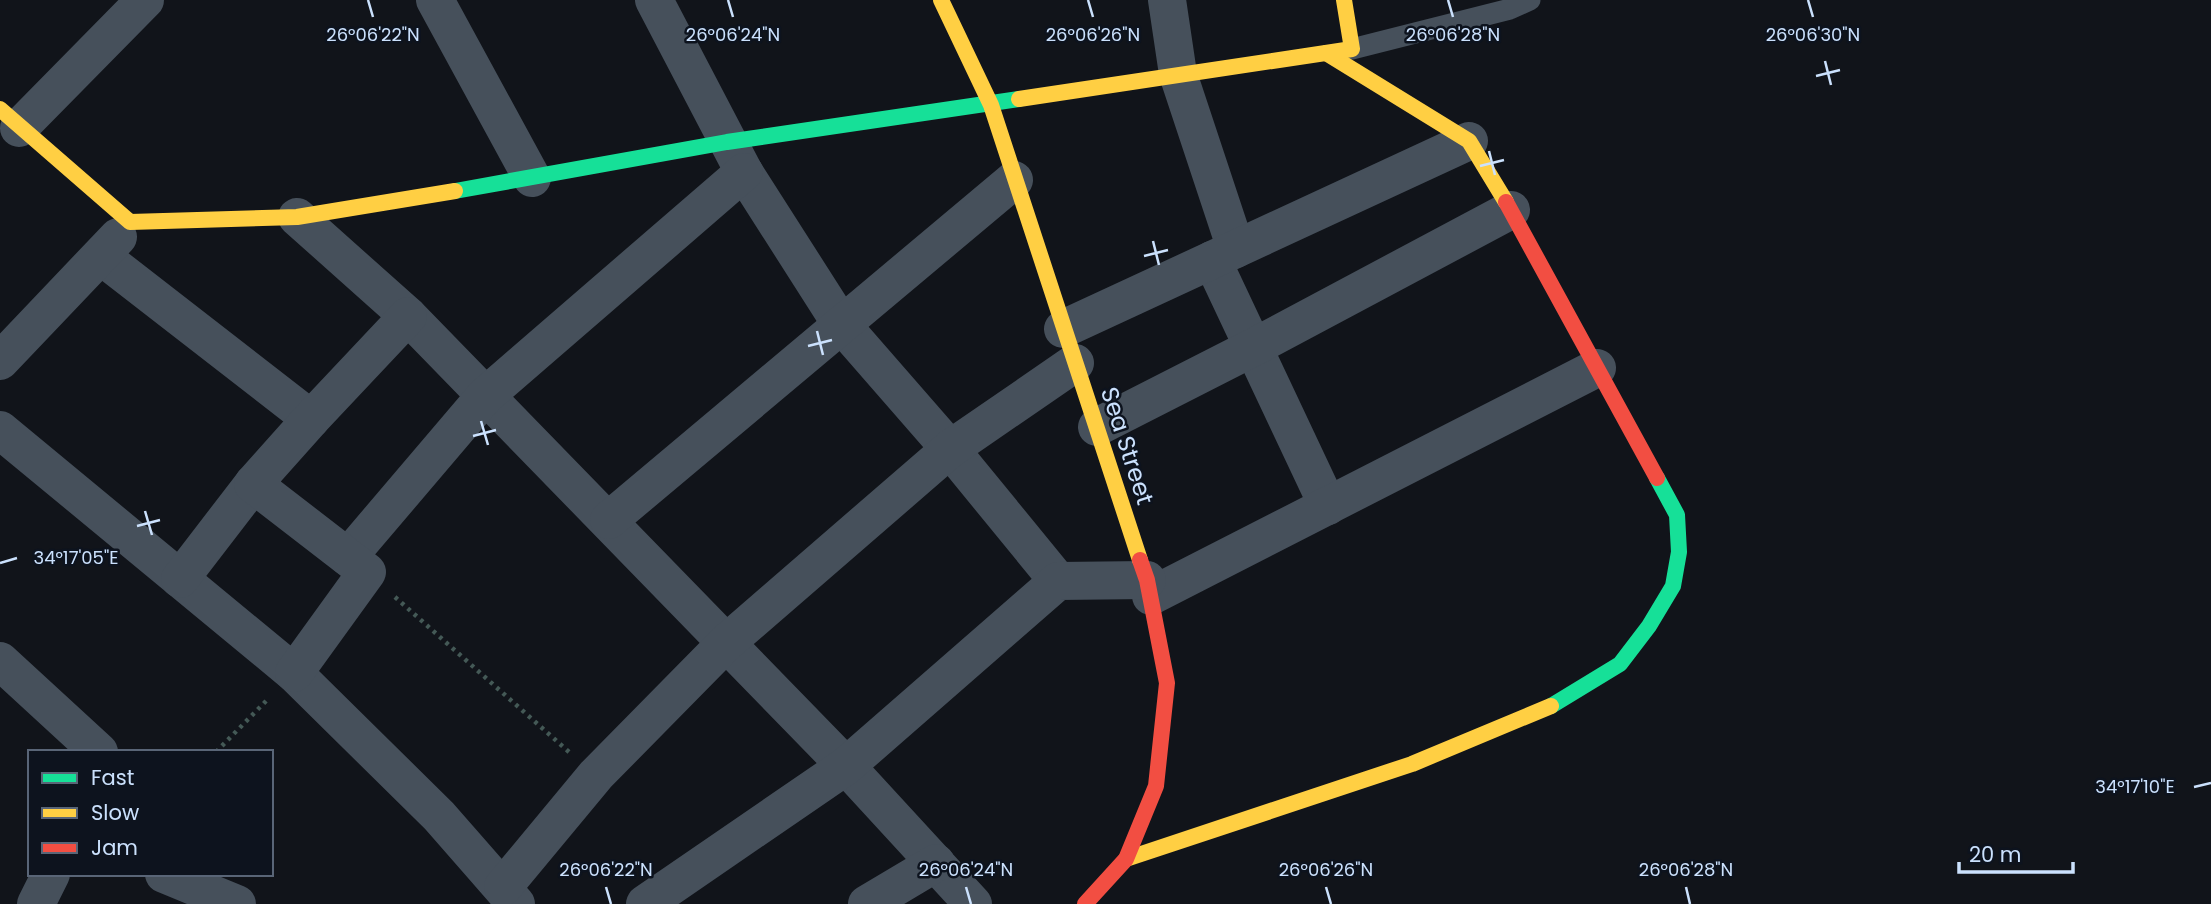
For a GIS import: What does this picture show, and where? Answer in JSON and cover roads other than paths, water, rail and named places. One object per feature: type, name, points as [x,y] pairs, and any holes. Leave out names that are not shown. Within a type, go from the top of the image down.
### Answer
[{"type":"street","points":[[145,0],[10,119],[131,222],[297,217],[531,178],[736,158],[990,105],[1352,49],[1344,0]]},
{"type":"street","points":[[435,0],[531,178]]},
{"type":"street","points":[[654,0],[736,158],[841,324],[950,449],[1058,581]]},
{"type":"street","name":"Sea Street","points":[[941,0],[990,105],[1097,427],[1149,588],[1167,682],[1156,786],[1126,859],[1085,904]]},
{"type":"street","points":[[1167,0],[1178,74],[1224,255],[1254,347],[1328,506]]},
{"type":"street","points":[[1126,859],[1412,764],[1546,709],[1620,664],[1673,586],[1679,552],[1677,515],[1511,210],[1469,141],[1326,53]]},
{"type":"street","points":[[0,430],[294,673],[439,816],[510,895],[596,775],[726,643],[1069,346],[1224,255],[1469,141]]},
{"type":"street","points":[[294,673],[357,564],[485,396],[736,158]]},
{"type":"street","points":[[609,520],[1014,180]]},
{"type":"street","points":[[1097,427],[1511,210]]},
{"type":"street","points":[[297,217],[408,316],[609,520],[846,766],[973,904]]},
{"type":"street","points":[[0,361],[131,222]]},
{"type":"street","points":[[101,256],[311,419]]},
{"type":"street","points":[[180,579],[253,484],[408,316]]},
{"type":"street","points":[[655,901],[846,766],[1058,581],[1149,588],[1328,506],[1597,368]]},
{"type":"street","points":[[253,484],[357,564]]},
{"type":"street","points":[[0,661],[97,750]]},
{"type":"street","points":[[867,904],[936,863]]},
{"type":"street","points":[[36,904],[50,876]]},
{"type":"street","points":[[169,876],[237,904]]},
{"type":"lane","points":[[1352,49],[1510,9],[1530,0]]}]
